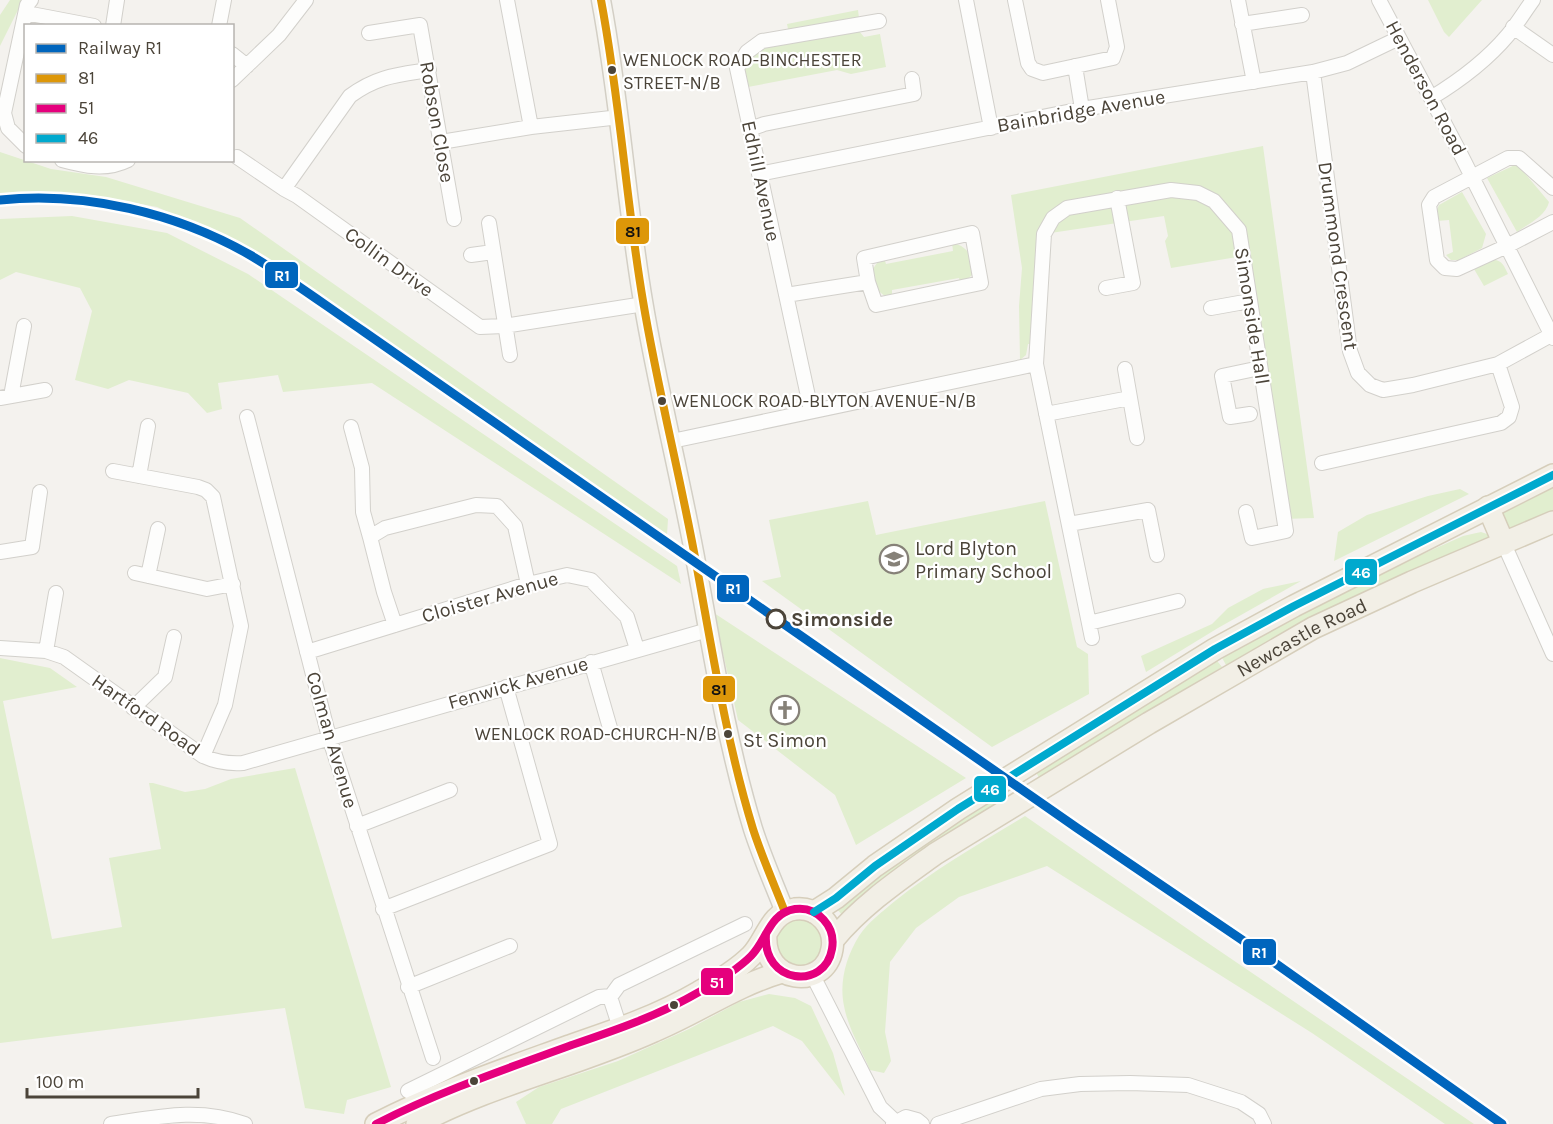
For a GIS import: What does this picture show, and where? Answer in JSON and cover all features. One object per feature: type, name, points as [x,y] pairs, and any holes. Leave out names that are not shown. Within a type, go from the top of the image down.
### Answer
[{"type":"main road","name":"Newcastle Road","points":[[814,912],[836,898],[875,866],[958,809],[1232,639],[1553,475]]},
{"type":"main road","points":[[1488,507],[1504,544]]},
{"type":"main road","name":"Newcastle Road","points":[[833,940],[850,920],[886,889],[935,854],[1313,628],[1412,582],[1553,522]]},
{"type":"main road","points":[[376,1124],[444,1091],[620,1028],[662,1011],[697,993],[734,971],[752,955],[770,924],[777,916],[785,912],[797,909],[814,912],[824,919],[831,929],[832,951],[828,961],[821,969],[812,974],[791,976],[773,965],[765,945],[766,934]]},
{"type":"main road","points":[[417,1124],[468,1101],[580,1061],[655,1031],[741,986],[782,972]]},
{"type":"street","points":[[113,24],[117,0]]},
{"type":"street","points":[[219,24],[224,0]]},
{"type":"street","points":[[234,78],[279,35],[306,0]]},
{"type":"street","points":[[507,0],[531,127]]},
{"type":"street","points":[[601,0],[620,117],[628,209],[644,304],[708,630],[730,735],[753,828],[785,912]]},
{"type":"street","points":[[966,0],[991,128]]},
{"type":"street","points":[[1015,0],[1028,63],[1032,69],[1042,73],[1113,58],[1117,47],[1108,0]]},
{"type":"street","points":[[1238,0],[1254,82]]},
{"type":"street","name":"Henderson Road","points":[[1379,0],[1553,336]]},
{"type":"street","points":[[1431,98],[1461,80],[1508,35],[1533,0]]},
{"type":"street","points":[[24,144],[8,128],[4,113],[28,6],[87,24]]},
{"type":"street","points":[[1242,24],[1302,15]]},
{"type":"street","name":"Edhill Avenue","points":[[811,410],[737,68],[747,52],[762,40],[879,21]]},
{"type":"street","name":"Robson Close","points":[[369,33],[420,26],[454,219]]},
{"type":"street","points":[[1513,27],[1553,55]]},
{"type":"street","name":"Bainbridge Avenue","points":[[759,174],[1082,109],[1313,72],[1347,63],[1399,38]]},
{"type":"street","points":[[234,56],[247,66]]},
{"type":"street","points":[[1075,66],[1082,109]]},
{"type":"street","points":[[284,189],[350,96],[362,87],[384,77],[429,70]]},
{"type":"street","name":"Drummond Crescent","points":[[1313,72],[1350,351],[1358,373],[1370,385],[1383,390],[1413,385],[1498,364],[1553,336]]},
{"type":"street","points":[[750,129],[764,124],[914,94],[912,79]]},
{"type":"street","points":[[441,142],[531,127],[620,117]]},
{"type":"street","name":"Collin Drive","points":[[237,157],[297,196],[480,327],[504,326]]},
{"type":"street","name":"Henderson Road","points":[[1553,188],[1519,158],[1508,158],[1434,197],[1429,205],[1437,260],[1445,268],[1457,269],[1553,222]]},
{"type":"street","points":[[74,162],[97,167],[119,165],[124,162]]},
{"type":"street","name":"Simonside Hall","points":[[1092,638],[1036,364],[1044,234],[1053,218],[1067,208],[1171,190],[1198,193],[1214,201],[1239,230],[1286,531],[1252,538],[1246,512]]},
{"type":"street","points":[[1106,288],[1133,283],[1117,198]]},
{"type":"street","points":[[489,223],[510,355]]},
{"type":"street","points":[[972,233],[981,283],[876,305],[868,282],[864,258],[972,233]]},
{"type":"street","points":[[471,255],[493,252]]},
{"type":"street","points":[[786,295],[868,282]]},
{"type":"street","points":[[1211,308],[1250,301]]},
{"type":"street","points":[[504,326],[644,304]]},
{"type":"street","points":[[24,326],[6,397],[45,390]]},
{"type":"street","points":[[672,441],[1036,364]]},
{"type":"street","points":[[1323,463],[1501,423],[1509,417],[1512,407],[1498,364]]},
{"type":"street","points":[[1250,414],[1230,417],[1222,376],[1260,368]]},
{"type":"street","points":[[1125,369],[1137,438]]},
{"type":"street","points":[[1046,414],[1130,398]]},
{"type":"street","name":"Colman Avenue","points":[[247,417],[329,737],[408,987],[433,1058]]},
{"type":"street","points":[[139,476],[148,426]]},
{"type":"street","points":[[351,427],[362,468],[363,512],[395,625]]},
{"type":"street","points":[[113,471],[198,487],[206,490],[213,497],[241,626],[225,705],[203,756]]},
{"type":"street","points":[[0,552],[32,547],[40,492]]},
{"type":"street","points":[[370,537],[385,528],[476,505],[497,506],[515,526],[528,584]]},
{"type":"street","points":[[1069,524],[1148,510],[1157,555]]},
{"type":"street","points":[[158,529],[142,575],[207,589],[233,584]]},
{"type":"street","points":[[1504,544],[1553,654]]},
{"type":"street","name":"Cloister Avenue","points":[[307,652],[528,584],[567,575],[591,580],[627,617],[638,649]]},
{"type":"street","points":[[46,651],[56,593]]},
{"type":"street","points":[[1089,622],[1178,601]]},
{"type":"street","name":"Fenwick Avenue","points":[[329,737],[708,630]]},
{"type":"street","points":[[133,708],[165,676],[174,637]]},
{"type":"street","name":"Hartford Road","points":[[0,648],[46,651],[64,657],[133,708],[213,761],[243,764],[329,737]]},
{"type":"street","points":[[591,662],[610,728]]},
{"type":"street","points":[[383,909],[549,844],[506,687]]},
{"type":"street","points":[[357,826],[450,790]]},
{"type":"street","points":[[620,1028],[611,996],[619,985],[745,924]]},
{"type":"street","points":[[408,987],[510,946]]},
{"type":"street","points":[[812,974],[880,1107],[894,1123],[900,1118],[912,1117],[922,1124]]},
{"type":"street","points":[[408,1091],[599,997],[611,996]]},
{"type":"street","points":[[938,1124],[1041,1089],[1080,1084],[1130,1083],[1188,1085],[1240,1102],[1259,1114],[1264,1124]]},
{"type":"street","points":[[111,1124],[189,1113],[245,1124]]},
{"type":"green space","points":[[10,0],[23,0],[0,46],[0,15]]},
{"type":"green space","points":[[1428,0],[1482,0],[1449,37],[1444,32]]},
{"type":"green space","points":[[858,10],[859,18],[789,34],[787,24]]},
{"type":"green space","points":[[859,31],[864,37],[880,34],[886,67],[851,74],[837,70],[748,87],[744,66],[759,49]]},
{"type":"green space","points":[[1263,146],[1314,518],[1284,519],[1243,256],[1171,268],[1165,241],[1168,236],[1164,216],[1044,234],[1031,344],[1028,344],[1026,355],[1020,360],[1019,306],[1022,268],[1011,195]]},
{"type":"green space","points":[[0,152],[24,160],[24,162],[51,169],[106,177],[240,218],[668,519],[667,535],[253,250],[157,207],[91,195],[0,194]]},
{"type":"green space","points":[[1517,164],[1549,202],[1540,216],[1517,232],[1487,178]]},
{"type":"green space","points":[[1462,192],[1486,234],[1482,248],[1459,260],[1451,260],[1446,255],[1453,252],[1449,220],[1437,221],[1436,212],[1439,205]]},
{"type":"green space","points":[[72,216],[167,233],[248,274],[677,566],[681,584],[372,383],[283,392],[278,375],[218,383],[222,409],[207,413],[188,393],[129,380],[108,389],[75,380],[92,311],[80,288],[16,272],[0,280],[0,219]]},
{"type":"green space","points":[[952,243],[967,250],[973,264],[972,275],[961,285],[959,278],[892,290],[892,299],[879,292],[875,286],[872,274],[877,263],[884,258],[886,264],[953,251]]},
{"type":"green space","points":[[1492,260],[1500,262],[1508,274],[1484,286],[1474,269]]},
{"type":"green space","points":[[1553,483],[1553,514],[1513,531],[1506,526],[1502,516],[1506,505]]},
{"type":"green space","points":[[1460,489],[1469,494],[1334,561],[1338,532],[1367,515],[1428,496]]},
{"type":"green space","points":[[868,501],[876,535],[1045,501],[1077,647],[1088,654],[1089,694],[992,747],[762,581],[781,577],[769,520]]},
{"type":"green space","points":[[1481,532],[1493,536],[1351,599],[1226,665],[1220,654],[1331,595],[1463,536]]},
{"type":"green space","points":[[1301,581],[1146,672],[1141,656],[1212,624],[1228,608],[1263,589]]},
{"type":"green space","points":[[714,613],[966,778],[856,845],[835,795],[738,720]]},
{"type":"green space","points":[[1214,657],[1222,667],[1040,779],[1035,771]]},
{"type":"green space","points":[[0,658],[50,668],[77,687],[3,701],[52,939],[122,927],[109,858],[161,849],[149,783],[185,792],[205,789],[231,779],[295,768],[391,1087],[347,1100],[344,1114],[305,1108],[285,1008],[0,1043]]},
{"type":"green space","points":[[998,794],[1004,800],[900,865],[843,916],[836,908],[873,874]]},
{"type":"green space","points":[[1025,816],[1474,1124],[1445,1124],[1312,1033],[1047,866],[959,897],[916,928],[890,962],[885,1032],[891,1061],[884,1073],[870,1070],[848,1022],[842,988],[850,952],[859,936],[876,917],[910,889]]},
{"type":"green space","points":[[798,917],[812,921],[823,934],[821,951],[816,959],[802,967],[791,966],[780,960],[775,937],[778,929]]},
{"type":"green space","points":[[769,994],[795,998],[811,1006],[833,1053],[845,1096],[802,1041],[773,1026],[561,1109],[552,1124],[526,1124],[516,1102],[539,1087],[618,1061],[689,1029],[739,1002]]},
{"type":"rail line","name":"R1","points":[[0,200],[64,199],[129,208],[192,227],[222,240],[265,264],[1077,828],[1251,946],[1502,1124]]},
{"type":"transit line","name":"81","points":[[601,0],[643,301],[691,535],[721,699],[753,829],[785,912]]},
{"type":"transit line","name":"46","points":[[814,912],[836,898],[875,866],[958,809],[1215,649],[1294,606],[1553,475]]},
{"type":"transit line","name":"51","points":[[376,1124],[447,1092],[635,1022],[683,1001],[733,971],[751,956],[774,921],[786,912],[803,909],[818,915],[824,920],[831,933],[832,949],[827,962],[818,971],[807,976],[795,976],[783,972],[774,963],[767,951],[766,934]]},
{"type":"place","name":"WENLOCK ROAD-BINCHESTER STREET-N/B","points":[[612,70]]},
{"type":"place","name":"WENLOCK ROAD-BLYTON AVENUE-N/B","points":[[662,401]]},
{"type":"place","name":"Lord Blyton Primary School","points":[[894,559]]},
{"type":"place","name":"Simonside","points":[[776,619]]},
{"type":"place","name":"St Simon","points":[[785,710]]},
{"type":"place","name":"WENLOCK ROAD-CHURCH-N/B","points":[[728,734]]}]
